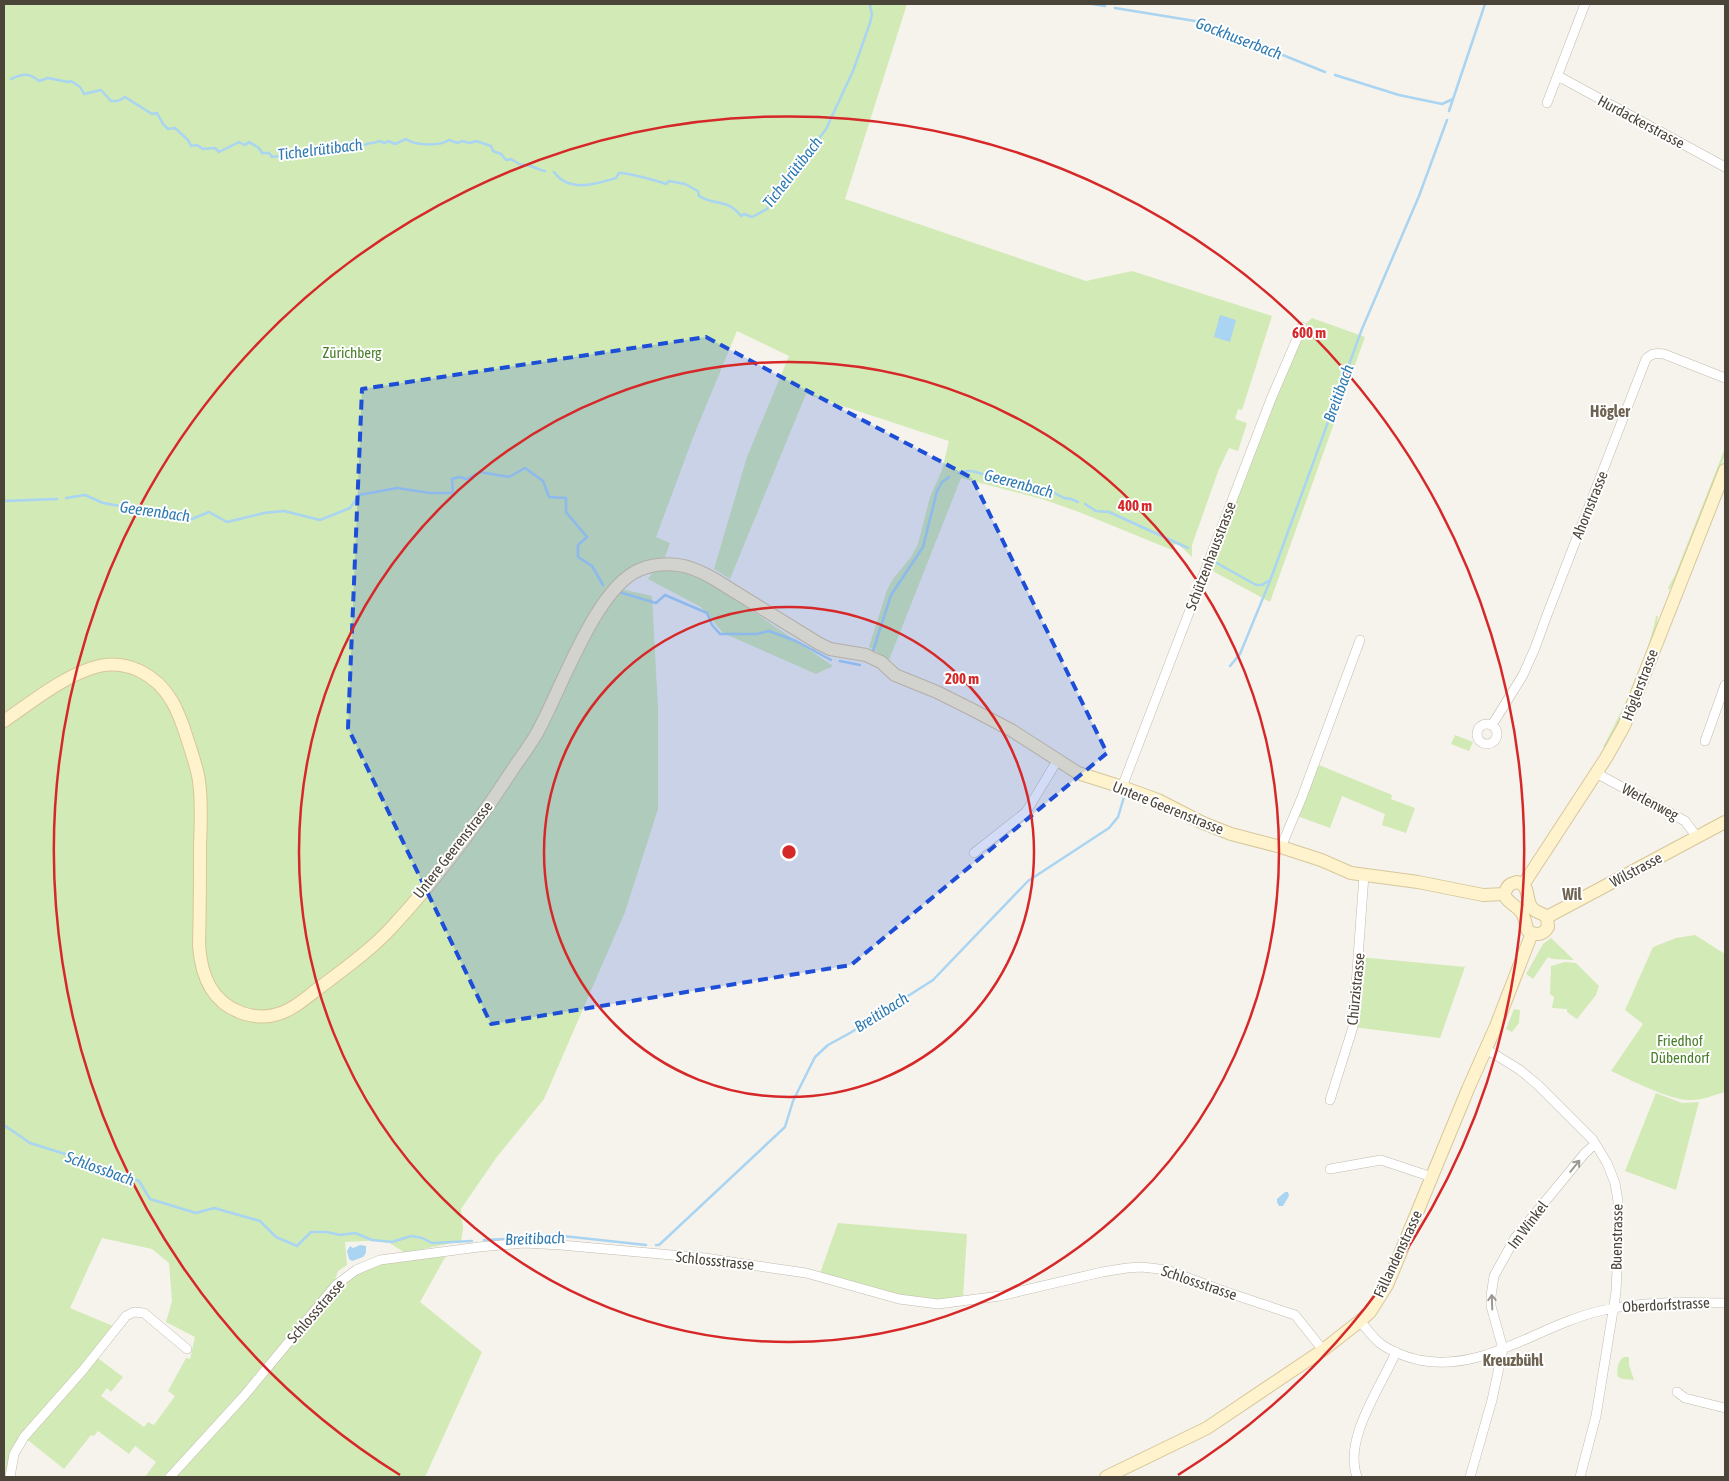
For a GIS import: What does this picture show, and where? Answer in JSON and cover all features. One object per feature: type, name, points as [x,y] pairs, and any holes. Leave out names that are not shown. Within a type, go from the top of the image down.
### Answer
[{"type":"street","points":[[1547,103],[1585,4]]},
{"type":"street","name":"Hurdackerstrasse","points":[[1558,76],[1725,167]]},
{"type":"street","name":"Schützenhausstrasse","points":[[1122,786],[1268,408],[1302,327]]},
{"type":"street","name":"Ahornstrasse","points":[[1492,725],[1523,675],[1535,648],[1646,359],[1658,353],[1664,354],[1725,378]]},
{"type":"street","name":"Höglerstrasse","points":[[1523,885],[1615,744],[1629,715],[1725,470]]},
{"type":"street","name":"Untere Geerenstrasse","points":[[4,721],[60,684],[82,672],[99,666],[115,665],[134,669],[150,677],[164,690],[175,704],[182,721],[195,762],[199,783],[201,809],[199,945],[204,976],[210,989],[225,1004],[240,1012],[262,1017],[278,1014],[297,1004],[371,947],[392,927],[468,835],[532,741],[589,627],[608,596],[623,580],[645,568],[670,565],[696,570],[830,649],[874,658],[895,675],[937,692],[1011,730],[1078,773],[1122,786],[1158,800],[1223,831],[1321,860],[1344,871],[1418,882],[1483,895],[1505,894]]},
{"type":"street","points":[[1281,847],[1302,797],[1360,640]]},
{"type":"street","points":[[1705,741],[1725,686]]},
{"type":"street","points":[[974,853],[1026,812],[1058,761]]},
{"type":"street","name":"Werlenweg","points":[[1596,773],[1685,821],[1697,837]]},
{"type":"street","name":"Wilstrasse","points":[[1547,917],[1725,822]]},
{"type":"street","name":"Chürzistrasse","points":[[1330,1100],[1353,1027],[1364,875]]},
{"type":"street","points":[[1517,882],[1523,885],[1527,892],[1530,906],[1547,917],[1548,924],[1544,932],[1539,934],[1532,933],[1527,928],[1521,912],[1508,901],[1505,894],[1511,884],[1517,882]]},
{"type":"street","name":"Fällandenstrasse","points":[[1106,1477],[1207,1428],[1323,1350],[1370,1312],[1387,1285],[1486,1049],[1532,933]]},
{"type":"street","name":"Buenstrasse","points":[[1486,1049],[1520,1070],[1538,1085],[1595,1144],[1612,1174],[1618,1201],[1619,1224],[1616,1292],[1596,1416],[1580,1477]]},
{"type":"street","name":"Im Winkel","points":[[1503,1349],[1491,1306],[1494,1276],[1515,1238],[1595,1144]]},
{"type":"street","points":[[1330,1169],[1381,1160],[1432,1177]]},
{"type":"street","name":"Schlossstrasse","points":[[170,1477],[243,1397],[344,1278],[356,1270],[380,1260],[479,1247],[524,1243],[705,1258],[806,1273],[898,1299],[938,1304],[1000,1296],[1127,1268],[1158,1268],[1295,1315],[1323,1350]]},
{"type":"street","name":"Oberdorfstrasse","points":[[1360,1321],[1381,1344],[1396,1352],[1426,1361],[1446,1362],[1470,1360],[1503,1349],[1576,1318],[1612,1308],[1666,1302],[1725,1303]]},
{"type":"street","points":[[10,1477],[14,1454],[24,1437],[88,1364],[126,1316],[134,1312],[144,1313],[187,1349]]},
{"type":"street","points":[[1470,1477],[1492,1400],[1503,1349]]},
{"type":"street","points":[[1356,1477],[1353,1454],[1356,1439],[1365,1415],[1396,1352]]},
{"type":"street","points":[[1677,1392],[1685,1398],[1725,1408]]},
{"type":"highlighted area","points":[[706,337],[972,478],[1107,753],[851,965],[491,1024],[348,728],[362,389]]},
{"type":"green space","name":"Zürichberg","points":[[4,4],[907,4],[845,199],[1086,281],[1132,271],[1272,316],[1242,410],[1238,409],[1235,419],[1247,423],[1238,451],[1229,448],[1219,469],[1192,545],[1192,557],[1176,542],[1172,550],[1042,499],[961,478],[889,660],[869,647],[887,590],[918,544],[930,497],[942,470],[949,441],[806,394],[730,579],[714,569],[747,457],[789,356],[737,331],[694,435],[656,537],[670,543],[662,565],[680,570],[717,587],[833,666],[816,674],[723,633],[701,607],[648,579],[655,569],[632,579],[621,589],[652,596],[658,708],[658,809],[625,912],[544,1099],[496,1158],[461,1209],[463,1229],[461,1241],[405,1253],[385,1240],[345,1242],[347,1265],[338,1271],[335,1280],[210,1430],[163,1477],[145,1477],[156,1462],[135,1446],[129,1454],[98,1431],[94,1436],[91,1435],[64,1469],[24,1437],[10,1477],[4,1477]],"holes":[[[102,1238],[152,1249],[169,1263],[172,1301],[166,1322],[195,1337],[190,1359],[186,1358],[168,1391],[175,1396],[154,1425],[148,1422],[144,1427],[101,1396],[107,1388],[111,1392],[123,1377],[95,1356],[113,1326],[70,1308]]]},
{"type":"green space","points":[[1312,318],[1365,337],[1270,602],[1207,568],[1302,327]]},
{"type":"green space","points":[[1725,448],[1725,455],[1676,579],[1669,590],[1668,588],[1675,575]]},
{"type":"green space","points":[[1656,616],[1658,616],[1656,630],[1623,716],[1606,748],[1603,747],[1619,717],[1637,675],[1650,641]]},
{"type":"green space","points":[[1455,735],[1473,742],[1469,751],[1451,744]]},
{"type":"green space","points":[[1319,765],[1392,795],[1391,799],[1415,808],[1406,833],[1382,825],[1385,814],[1342,796],[1330,828],[1297,816]]},
{"type":"green space","name":"Friedhof Dübendorf","points":[[1695,935],[1725,954],[1725,1092],[1691,1100],[1662,1094],[1611,1071],[1643,1024],[1625,1010],[1653,947],[1676,938]]},
{"type":"green space","points":[[1551,938],[1574,960],[1552,959],[1548,957],[1533,979],[1526,974],[1543,944]]},
{"type":"green space","points":[[1359,957],[1465,967],[1440,1038],[1353,1027]]},
{"type":"green space","points":[[1565,962],[1576,963],[1599,986],[1596,995],[1577,1019],[1567,1012],[1567,1009],[1552,1008],[1554,997],[1550,994],[1551,966]]},
{"type":"green space","points":[[1514,1009],[1520,1010],[1519,1023],[1512,1032],[1506,1029]]},
{"type":"green space","points":[[1656,1093],[1682,1103],[1699,1102],[1676,1190],[1625,1171]]},
{"type":"green space","points":[[838,1223],[967,1234],[963,1297],[932,1300],[907,1297],[820,1273]]},
{"type":"green space","points":[[447,1254],[420,1302],[482,1352],[425,1477],[175,1477],[335,1292],[348,1280],[363,1270],[382,1262]]},
{"type":"green space","points":[[1624,1357],[1629,1357],[1629,1365],[1634,1380],[1618,1377],[1618,1366]]},
{"type":"water","points":[[1220,315],[1236,320],[1230,342],[1214,337]]},
{"type":"water","points":[[1285,1192],[1288,1192],[1289,1196],[1283,1206],[1279,1206],[1277,1199]]},
{"type":"water","points":[[360,1245],[366,1246],[366,1253],[363,1257],[352,1261],[349,1259],[347,1251],[350,1246],[353,1248]]},
{"type":"waterway","name":"Tichelrütibach","points":[[554,172],[560,179],[575,185],[600,183],[616,178],[619,173],[666,184],[669,181],[685,184],[698,191],[699,196],[705,199],[726,204],[736,210],[741,216],[744,214],[752,217],[767,209],[826,129],[853,71],[870,23],[872,14],[870,6],[872,4]]},
{"type":"waterway","name":"Gockhuserbach","points":[[1092,4],[1105,6]]},
{"type":"waterway","name":"Breitibach","points":[[1449,111],[1485,4]]},
{"type":"waterway","name":"Gockhuserbach","points":[[1115,8],[1201,22],[1325,72]]},
{"type":"waterway","name":"Tichelrütibach","points":[[11,79],[25,75],[32,76],[39,81],[48,78],[71,81],[80,87],[84,94],[101,90],[111,101],[118,101],[125,97],[152,114],[157,113],[168,129],[175,128],[188,140],[191,146],[197,145],[203,149],[215,148],[219,152],[239,142],[245,145],[249,142],[259,148],[262,153],[269,153],[272,157],[305,153],[350,142],[364,145],[379,141],[385,143],[388,141],[395,144],[406,139],[415,143],[428,144],[449,140],[458,143],[462,141],[470,143],[476,141],[491,146],[493,151],[501,154],[506,160],[511,159],[521,165],[528,165],[545,171]]},
{"type":"waterway","name":"Gockhuserbach","points":[[1335,75],[1399,95],[1442,104],[1453,99]]},
{"type":"waterway","name":"Breitibach","points":[[1230,666],[1240,654],[1270,581],[1362,329],[1419,196],[1447,120]]},
{"type":"waterway","name":"Geerenbach","points":[[66,498],[85,495],[103,503],[192,519],[209,512],[227,522],[264,513],[284,511],[320,520],[350,508],[359,495],[397,488],[430,493],[453,493],[452,479],[459,477],[467,479],[480,472],[509,477],[525,468],[543,481],[549,497],[566,498],[566,512],[587,537],[578,545],[578,557],[592,566],[603,585]]},
{"type":"waterway","name":"Geerenbach","points":[[959,473],[970,471],[1003,479],[1007,483],[1024,484],[1031,489],[1047,489],[1064,498],[1078,502]]},
{"type":"waterway","name":"Geerenbach","points":[[873,651],[891,595],[923,547],[937,491],[942,482],[949,477]]},
{"type":"waterway","name":"Geerenbach","points":[[4,501],[57,499]]},
{"type":"waterway","name":"Geerenbach","points":[[1085,504],[1096,511],[1109,512],[1188,548]]},
{"type":"waterway","name":"Geerenbach","points":[[1215,562],[1256,585],[1262,585],[1268,581]]},
{"type":"waterway","name":"Geerenbach","points":[[619,592],[656,603],[665,595],[707,613],[712,625],[720,634],[757,634],[769,631],[796,641],[831,660]]},
{"type":"waterway","name":"Geerenbach","points":[[840,661],[860,665]]},
{"type":"waterway","name":"Breitibach","points":[[656,1245],[659,1245],[785,1127],[793,1101],[815,1057],[828,1045],[933,980],[1028,881],[1109,828],[1118,817],[1124,797]]},
{"type":"waterway","name":"Schlossbach","points":[[4,1125],[30,1143],[84,1160],[139,1181],[150,1199],[196,1213],[214,1208],[260,1221],[276,1237],[297,1246],[311,1232],[327,1232],[340,1235],[355,1233],[372,1240],[392,1242],[411,1236],[422,1238],[432,1243],[472,1241]]},
{"type":"waterway","name":"Breitibach","points":[[484,1240],[563,1236],[646,1245]]},
{"type":"district","name":"Högler","points":[[1610,411]]},
{"type":"district","name":"Wil","points":[[1572,894]]},
{"type":"district","name":"Kreuzbühl","points":[[1513,1360]]}]
